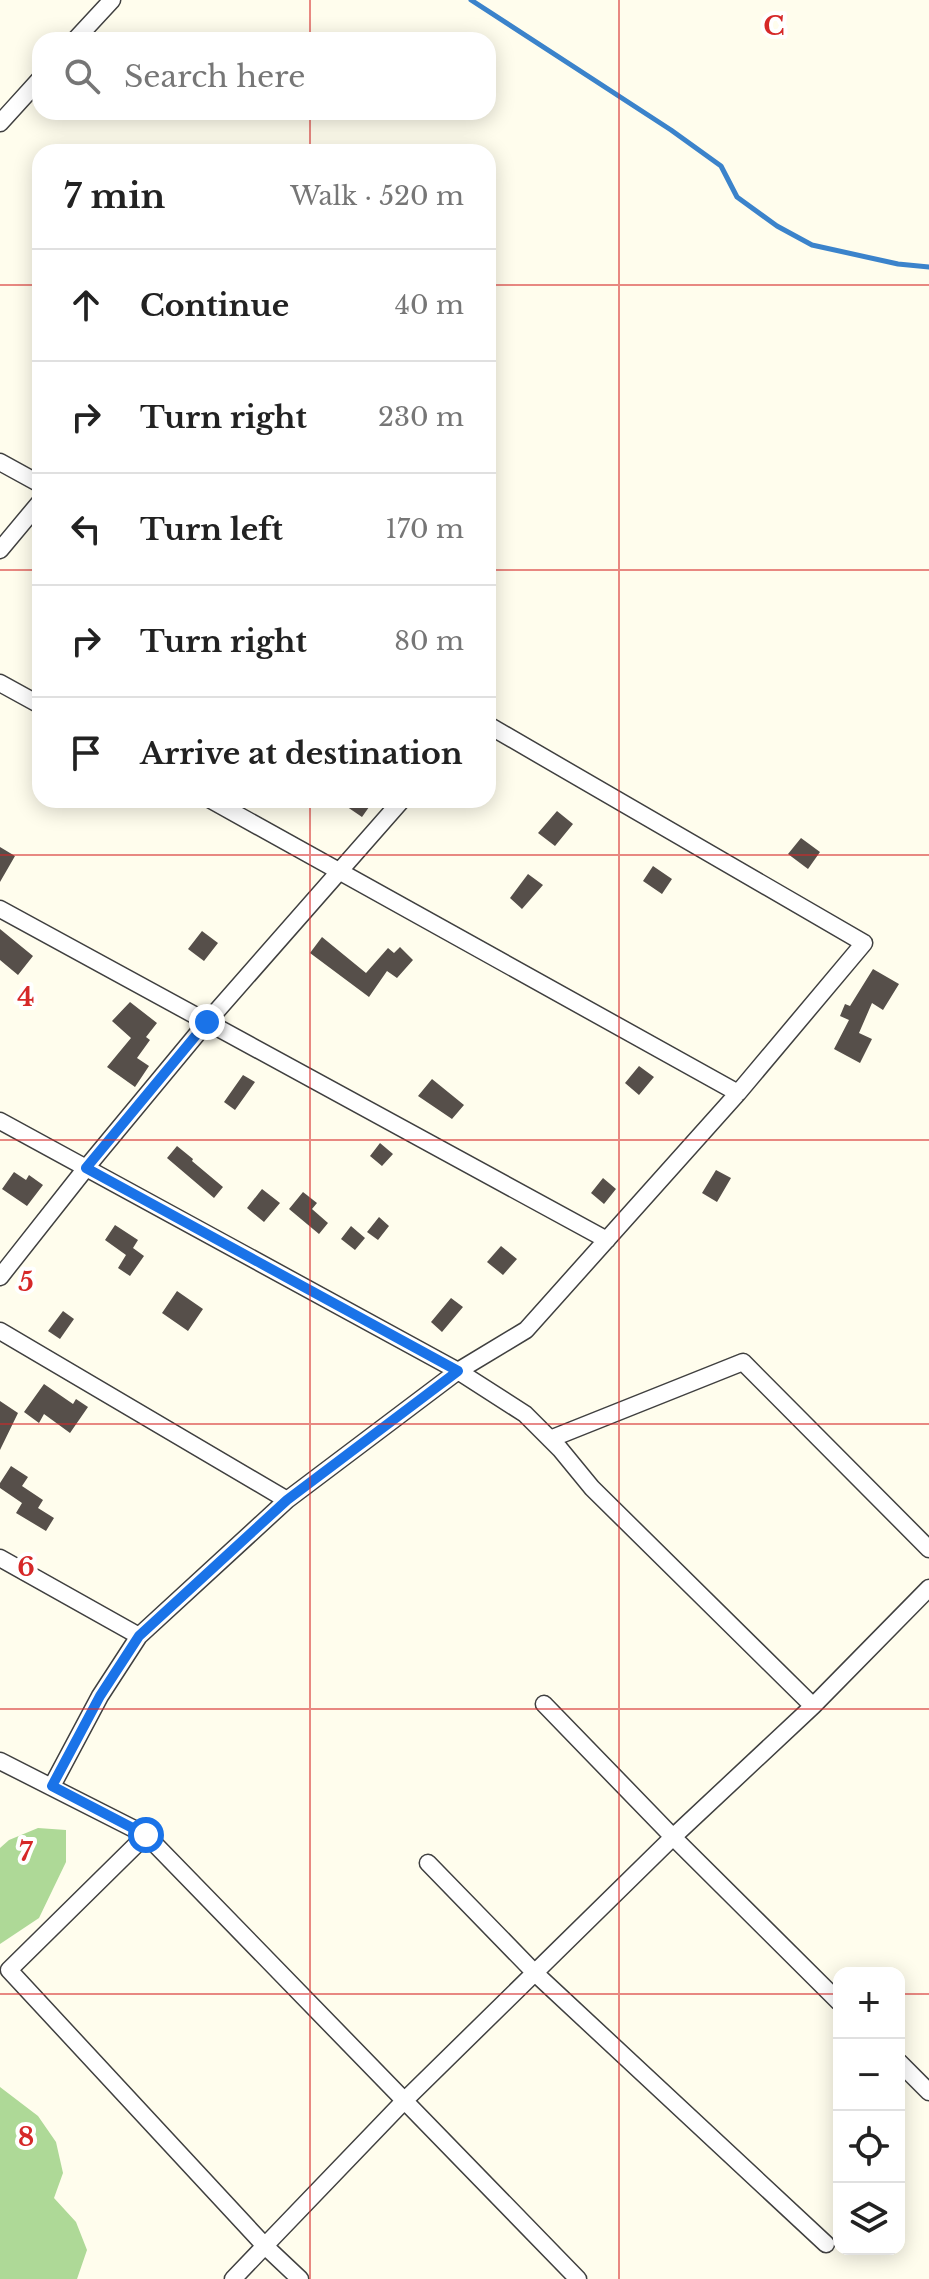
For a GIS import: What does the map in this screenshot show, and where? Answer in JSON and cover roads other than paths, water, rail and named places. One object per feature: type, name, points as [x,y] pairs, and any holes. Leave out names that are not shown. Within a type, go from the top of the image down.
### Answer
[{"type":"street","points":[[82,32],[112,0]]},
{"type":"street","points":[[0,123],[32,88]]},
{"type":"street","points":[[0,462],[32,480]]},
{"type":"street","points":[[0,550],[32,512]]},
{"type":"street","points":[[0,683],[32,701]]},
{"type":"street","points":[[52,1786],[100,1696],[139,1636],[287,1500],[458,1371],[526,1330],[738,1093],[864,943],[496,730]]},
{"type":"street","points":[[225,808],[738,1093]]},
{"type":"street","points":[[0,1277],[207,1022],[395,808]]},
{"type":"street","points":[[0,909],[607,1240]]},
{"type":"street","points":[[0,1121],[458,1371],[525,1414],[592,1488],[813,1706]]},
{"type":"street","points":[[0,1331],[287,1500]]},
{"type":"street","points":[[550,1439],[743,1362],[929,1549]]},
{"type":"street","points":[[0,1558],[139,1636]]},
{"type":"street","points":[[233,2279],[405,2100],[673,1837],[813,1706],[929,1588]]},
{"type":"street","points":[[544,1704],[833,1996]]},
{"type":"street","points":[[0,1761],[146,1835],[578,2279]]},
{"type":"street","points":[[146,1835],[9,1970],[265,2246],[300,2279]]},
{"type":"street","points":[[428,1863],[535,1973],[826,2244]]},
{"type":"street","points":[[905,2068],[929,2092]]},
{"type":"waterway","points":[[471,0],[721,166],[737,197],[777,226],[812,245],[898,264],[929,267]]}]
